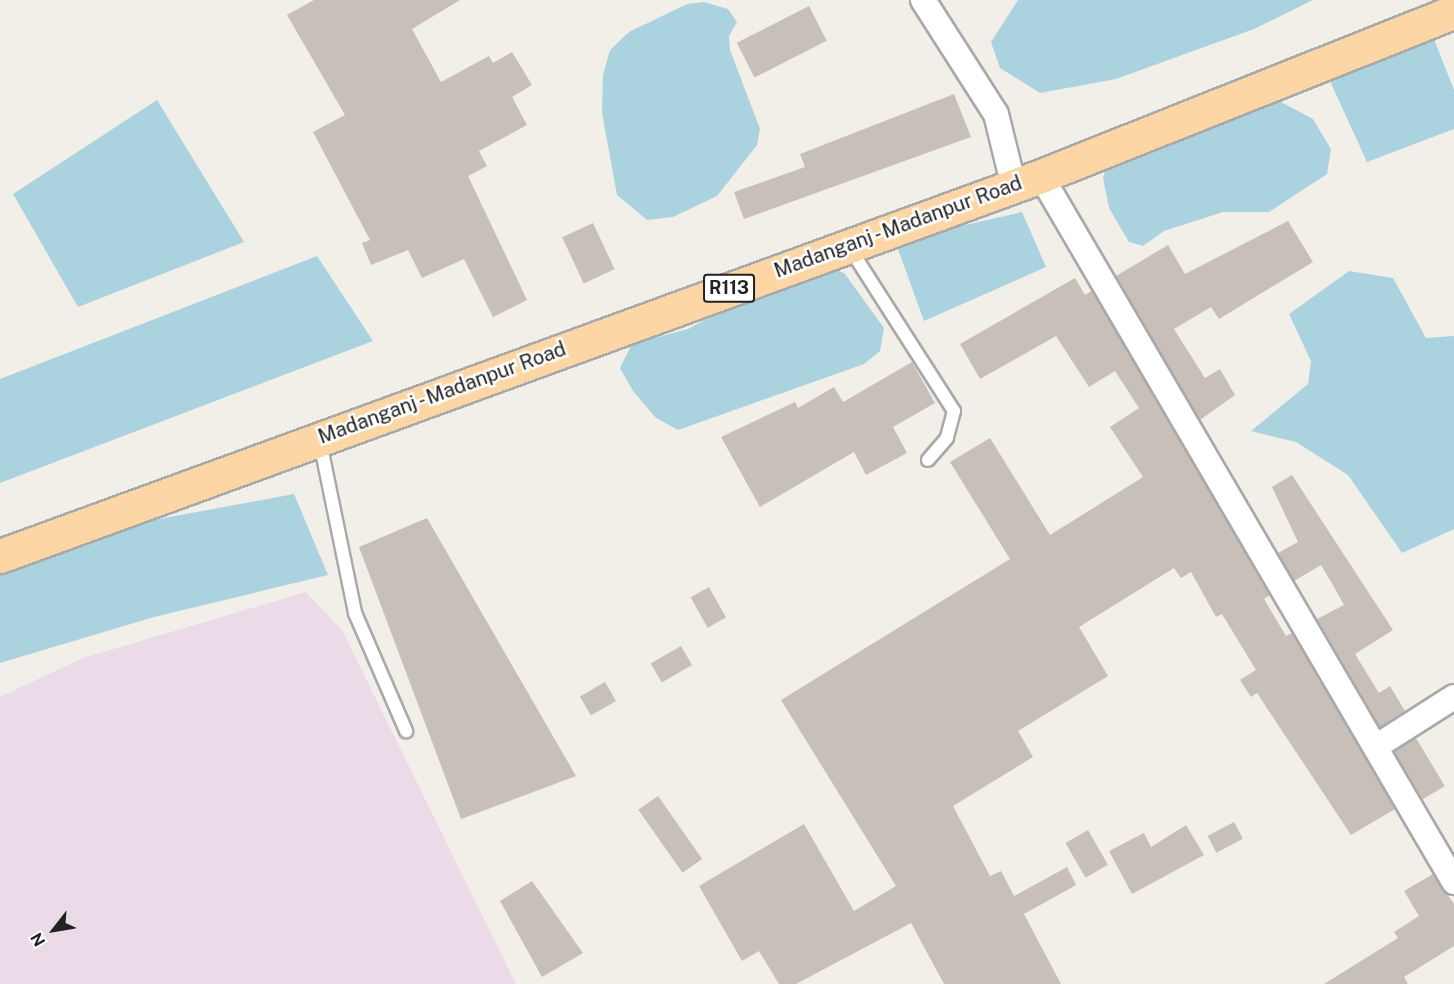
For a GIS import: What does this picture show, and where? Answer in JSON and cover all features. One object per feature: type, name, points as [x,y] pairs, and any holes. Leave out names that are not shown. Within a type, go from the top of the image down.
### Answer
[{"type":"main road","name":"Madanganj - Madanpur Road","points":[[0,555],[846,243],[1027,180],[1454,12]]},
{"type":"street","points":[[923,0],[996,114],[1027,180],[1377,746],[1454,882]]},
{"type":"street","points":[[1377,746],[1454,697]]},
{"type":"lane","points":[[846,243],[954,411],[947,438],[928,460]]},
{"type":"lane","points":[[319,438],[355,613],[405,730]]},
{"type":"shaded area","points":[[306,592],[342,630],[516,984],[0,984],[0,697],[83,658]]},
{"type":"water","points":[[1018,0],[1313,0],[1254,29],[1116,79],[1040,93],[1000,68],[991,42]]},
{"type":"water","points":[[704,2],[728,9],[737,22],[729,36],[730,50],[760,129],[757,145],[717,196],[673,217],[647,220],[617,195],[602,113],[603,75],[610,50],[629,32],[687,4]]},
{"type":"water","points":[[1430,29],[1454,90],[1454,129],[1367,162],[1329,79]]},
{"type":"water","points":[[1270,96],[1313,119],[1331,149],[1327,174],[1269,212],[1223,212],[1164,231],[1143,246],[1129,242],[1109,208],[1103,178],[1108,161]]},
{"type":"water","points":[[157,100],[244,242],[78,307],[13,194]]},
{"type":"water","points":[[1022,212],[1046,267],[924,321],[895,241]]},
{"type":"water","points":[[317,256],[373,341],[0,483],[0,379]]},
{"type":"water","points":[[830,266],[845,274],[884,328],[880,351],[864,364],[678,430],[656,418],[633,391],[620,368],[632,344],[688,329],[774,283]]},
{"type":"water","points":[[1349,271],[1393,278],[1426,338],[1454,336],[1454,529],[1402,553],[1348,475],[1296,442],[1251,431],[1308,384],[1311,361],[1289,314]]},
{"type":"water","points":[[294,494],[328,575],[154,617],[0,663],[0,565],[121,526]]},
{"type":"building","points":[[314,0],[460,0],[412,29],[441,82],[489,56],[493,63],[512,52],[532,85],[512,97],[527,125],[479,151],[487,166],[468,176],[527,300],[493,317],[464,259],[422,278],[408,250],[371,265],[362,243],[370,240],[313,132],[345,115],[287,15]]},
{"type":"building","points":[[809,6],[827,41],[755,78],[737,43]]},
{"type":"building","points":[[954,94],[971,137],[744,219],[734,192],[805,167],[800,154]]},
{"type":"building","points":[[1288,221],[1313,262],[1219,319],[1211,307],[1174,329],[1205,378],[1220,369],[1235,395],[1200,420],[1116,276],[1168,245],[1185,274]]},
{"type":"building","points":[[593,223],[615,269],[584,284],[562,237]]},
{"type":"building","points":[[1075,278],[1085,295],[1092,291],[1270,595],[1264,599],[1286,636],[1292,633],[1395,809],[1351,835],[1257,693],[1251,697],[1240,680],[1256,670],[1222,614],[1216,617],[1191,572],[1181,578],[1174,568],[1079,627],[1108,676],[1018,731],[1033,757],[953,806],[990,876],[1001,871],[1014,896],[1067,867],[1076,885],[1024,914],[1061,984],[944,984],[911,923],[796,984],[779,984],[759,951],[742,961],[699,886],[804,824],[854,911],[896,886],[781,700],[1010,559],[950,462],[990,438],[1050,535],[1143,477],[1110,427],[1139,408],[1115,371],[1089,387],[1056,336],[980,379],[960,344]]},
{"type":"building","points":[[912,362],[935,403],[893,427],[907,453],[866,475],[854,452],[760,507],[721,437],[795,402],[798,408],[834,387],[843,402]]},
{"type":"building","points":[[1292,475],[1393,630],[1355,654],[1379,693],[1390,686],[1405,711],[1380,727],[1317,619],[1344,605],[1334,587],[1321,565],[1294,581],[1278,553],[1298,542],[1272,487]]},
{"type":"building","points":[[427,518],[576,776],[461,819],[359,547]]},
{"type":"building","points":[[709,587],[726,618],[708,628],[691,597]]},
{"type":"building","points":[[681,646],[692,665],[662,683],[651,664]]},
{"type":"building","points":[[605,682],[616,701],[591,716],[580,696]]},
{"type":"building","points":[[1416,738],[1445,786],[1423,799],[1394,751]]},
{"type":"building","points":[[658,796],[702,859],[683,873],[638,810]]},
{"type":"building","points":[[1234,822],[1243,839],[1216,853],[1208,836]]},
{"type":"building","points":[[1186,825],[1204,855],[1132,894],[1109,851],[1144,833],[1151,847]]},
{"type":"building","points":[[1088,830],[1108,865],[1085,878],[1065,843]]},
{"type":"building","points":[[1433,874],[1454,904],[1454,946],[1404,977],[1408,984],[1324,984],[1398,938],[1394,932],[1419,916],[1404,891]]},
{"type":"building","points":[[532,881],[583,953],[542,977],[500,901]]}]
